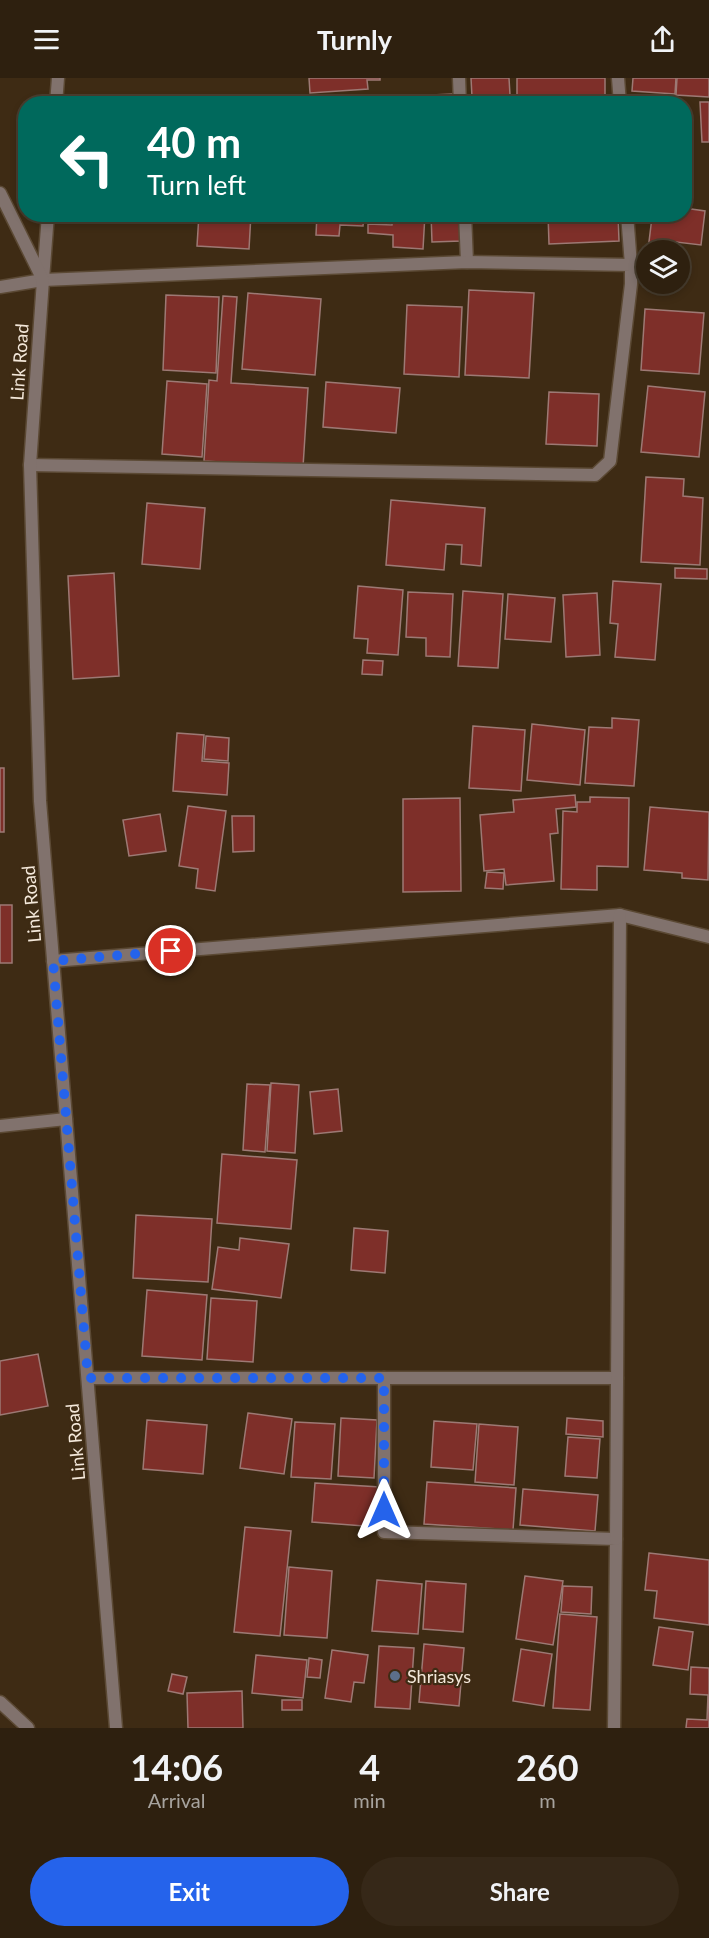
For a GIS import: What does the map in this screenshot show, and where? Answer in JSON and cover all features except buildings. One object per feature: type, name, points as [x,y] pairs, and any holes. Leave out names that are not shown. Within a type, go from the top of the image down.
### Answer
[{"type":"street","points":[[57,96],[58,78]]},
{"type":"street","points":[[459,78],[460,96]]},
{"type":"street","points":[[618,78],[619,96]]},
{"type":"street","points":[[0,194],[43,280]]},
{"type":"street","name":"Link Road","points":[[47,222],[30,465],[40,801],[116,1728]]},
{"type":"street","points":[[465,222],[467,262]]},
{"type":"street","points":[[30,465],[595,476],[610,460],[631,284],[628,222]]},
{"type":"street","points":[[0,286],[43,280],[467,262],[631,265]]},
{"type":"street","points":[[615,1728],[620,915]]},
{"type":"street","points":[[53,961],[620,915],[709,937]]},
{"type":"street","points":[[0,1126],[66,1119]]},
{"type":"street","points":[[88,1378],[617,1378]]},
{"type":"street","points":[[384,1378],[384,1532],[616,1539]]},
{"type":"street","points":[[0,1702],[28,1728]]},
{"type":"place","name":"Shriasys","points":[[395,1676]]},
{"type":"route","points":[[171,951],[53,961],[88,1378],[384,1378],[384,1510]]}]
